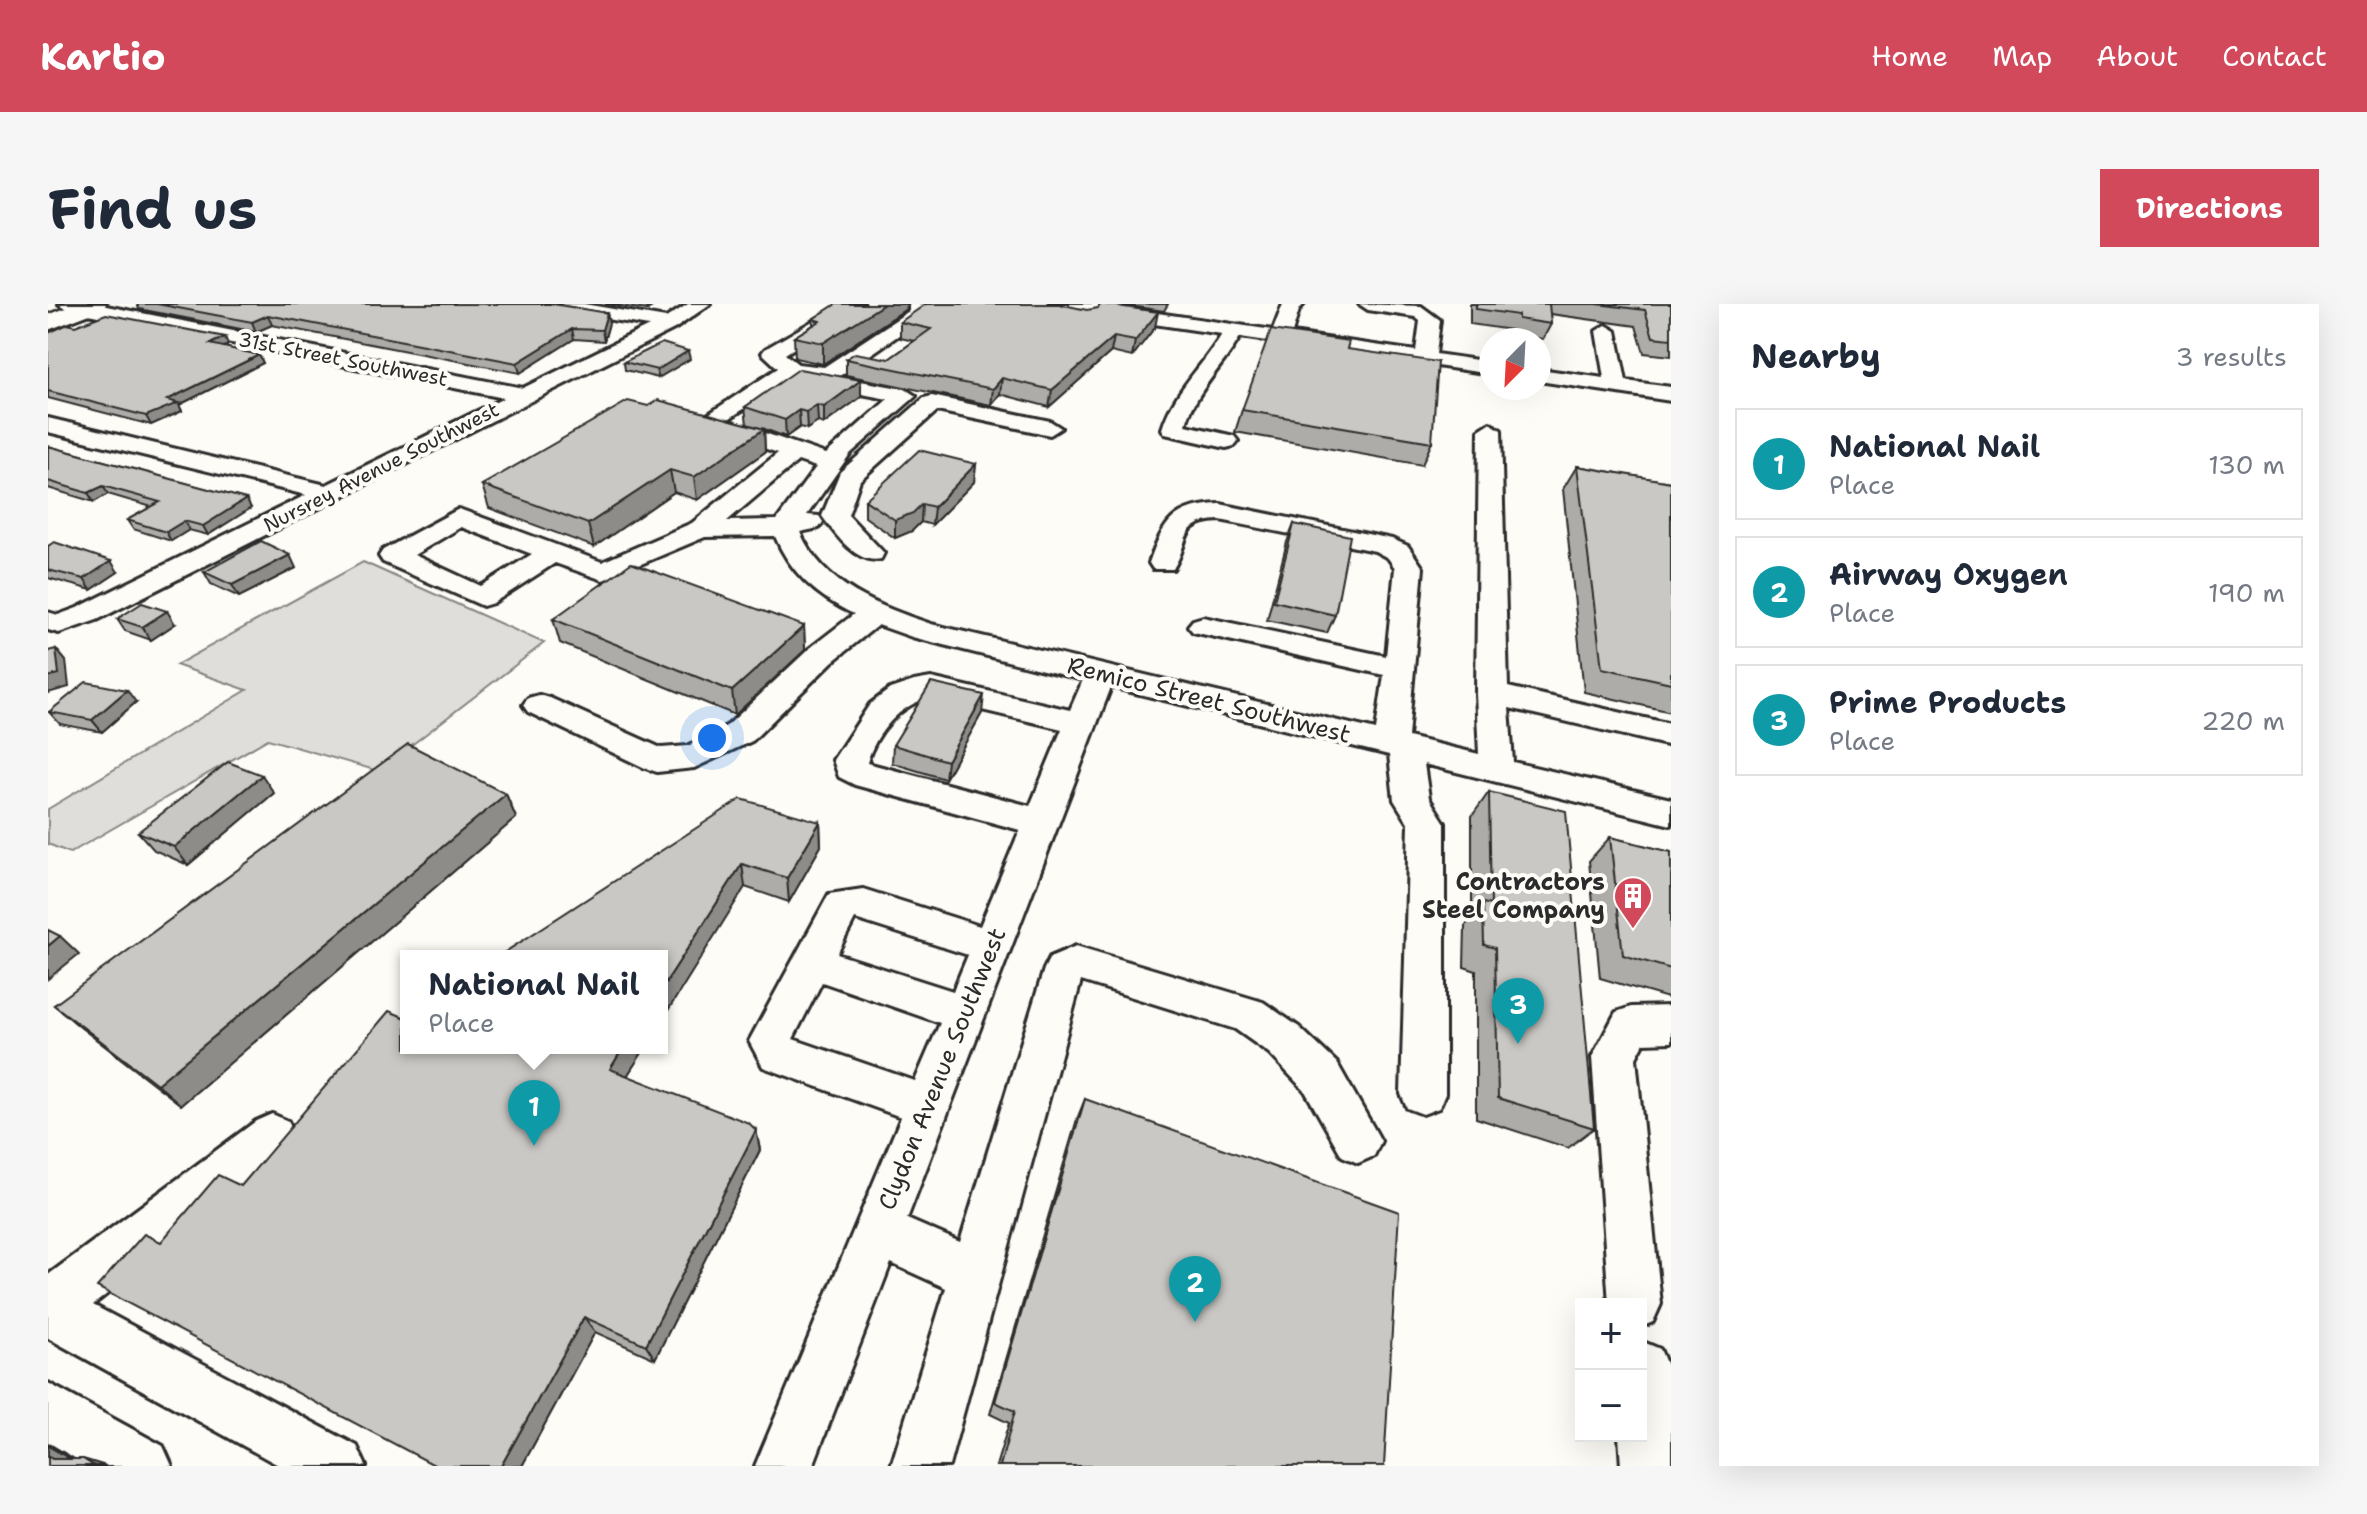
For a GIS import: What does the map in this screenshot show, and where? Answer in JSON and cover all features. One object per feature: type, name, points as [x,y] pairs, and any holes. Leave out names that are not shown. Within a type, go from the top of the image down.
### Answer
[{"type":"main road","points":[[48,323],[83,305]]},
{"type":"street","points":[[550,304],[669,324]]},
{"type":"street","name":"Nursrey Avenue Southwest","points":[[53,622],[87,614],[669,324],[701,304]]},
{"type":"street","points":[[785,528],[842,449],[905,396],[788,371],[772,353],[855,304]]},
{"type":"street","points":[[830,464],[709,421],[788,371],[828,374],[918,313],[918,304]]},
{"type":"street","points":[[1058,304],[1226,323],[1281,337],[1479,366]]},
{"type":"street","points":[[1281,337],[1290,307],[1295,304]]},
{"type":"street","points":[[1368,304],[1421,308],[1430,320],[1425,358]]},
{"type":"street","name":"31st Street Southwest","points":[[83,305],[524,395]]},
{"type":"street","points":[[1226,323],[1216,361],[1181,402],[1173,429],[1226,441]]},
{"type":"street","points":[[1606,331],[1616,386]]},
{"type":"street","points":[[1551,377],[1671,394]]},
{"type":"street","points":[[835,516],[849,477],[932,403],[1050,428]]},
{"type":"street","points":[[48,425],[327,493]]},
{"type":"street","points":[[1490,430],[1492,694],[1497,769]]},
{"type":"street","points":[[553,553],[483,597],[393,556],[459,517],[603,572],[701,529],[795,451]]},
{"type":"street","points":[[1163,563],[1175,528],[1197,512],[1220,512],[1383,545],[1406,559],[1409,568],[1400,669],[1398,745],[1412,800],[1427,823],[1423,1094]]},
{"type":"street","points":[[701,529],[785,528],[835,516]]},
{"type":"street","points":[[835,516],[871,553]]},
{"type":"street","name":"Remico Street Southwest","points":[[785,528],[793,552],[815,576],[844,599],[922,631],[1671,812]]},
{"type":"street","points":[[539,705],[657,760],[694,757],[740,733],[822,639],[874,613]]},
{"type":"street","points":[[1203,626],[1400,669]]},
{"type":"street","name":"Clydon Avenue Southwest","points":[[784,1466],[1101,673]]},
{"type":"street","points":[[1041,822],[867,777],[851,769],[850,760],[894,696],[911,689],[931,688],[1081,723]]},
{"type":"street","points":[[1492,694],[1671,735]]},
{"type":"street","points":[[927,1106],[772,1049],[774,1031],[839,909],[851,904],[863,904],[991,946]]},
{"type":"street","points":[[811,962],[964,1013]]},
{"type":"street","points":[[920,1466],[1064,969],[1076,963],[1248,1015],[1284,1040],[1321,1077],[1358,1141]]},
{"type":"street","points":[[1634,1298],[1614,1057],[1631,1025],[1671,1024]]},
{"type":"street","points":[[272,1136],[48,1308],[337,1466]]},
{"type":"street","points":[[877,1231],[976,1275]]},
{"type":"street","points":[[1641,1370],[1650,1466]]},
{"type":"street","points":[[48,1411],[143,1466]]},
{"type":"shaded area","points":[[363,562],[544,643],[378,771],[268,739],[70,853],[48,844],[48,809],[247,690],[176,665]]},
{"type":"building","points":[[157,304],[553,304],[607,313],[602,330],[572,329],[517,363],[268,315],[252,322]]},
{"type":"building","points":[[836,304],[884,304],[823,343],[794,337],[820,321],[813,319]]},
{"type":"building","points":[[926,304],[1059,304],[1087,310],[1104,304],[1158,312],[1135,341],[1114,337],[1052,390],[1002,378],[993,389],[846,359],[855,353],[889,359],[931,329],[900,322]]},
{"type":"building","points":[[1476,304],[1549,304],[1551,324],[1476,309]]},
{"type":"building","points":[[1597,304],[1671,304],[1671,339],[1653,337],[1645,310]]},
{"type":"building","points":[[106,314],[225,337],[210,344],[259,355],[167,400],[178,403],[146,416],[48,391],[48,333]]},
{"type":"building","points":[[1271,330],[1349,341],[1347,349],[1438,362],[1432,442],[1242,410]]},
{"type":"building","points":[[662,343],[688,351],[657,370],[624,362]]},
{"type":"building","points":[[799,369],[861,380],[824,407],[817,405],[806,412],[799,410],[785,420],[745,407]]},
{"type":"building","points":[[658,400],[764,429],[694,477],[670,470],[588,524],[482,485],[628,401],[648,406]]},
{"type":"building","points":[[48,446],[246,499],[203,526],[184,521],[166,532],[127,520],[160,502],[103,486],[88,493],[48,481]]},
{"type":"building","points":[[919,450],[976,464],[934,507],[922,504],[913,513],[895,520],[865,500]]},
{"type":"building","points":[[1577,466],[1671,482],[1671,683],[1602,668]]},
{"type":"building","points":[[1294,524],[1350,536],[1335,615],[1274,601]]},
{"type":"building","points":[[261,541],[290,555],[232,585],[204,572]]},
{"type":"building","points":[[54,542],[111,561],[84,579],[48,570],[48,546]]},
{"type":"building","points":[[631,563],[804,626],[732,691],[553,619]]},
{"type":"building","points":[[142,603],[167,611],[142,627],[117,619]]},
{"type":"building","points":[[56,649],[59,674],[48,677],[48,651]]},
{"type":"building","points":[[86,682],[127,690],[92,720],[49,712]]},
{"type":"building","points":[[931,683],[984,695],[947,761],[893,745]]},
{"type":"building","points":[[408,744],[506,794],[157,1084],[54,1005]]},
{"type":"building","points":[[228,762],[262,775],[174,847],[138,832]]},
{"type":"building","points":[[1489,792],[1566,811],[1594,1128],[1498,1098],[1495,948],[1484,945],[1483,903],[1491,905]]},
{"type":"building","points":[[741,799],[820,822],[787,878],[742,864],[668,979],[668,950],[508,950]]},
{"type":"building","points":[[1610,837],[1671,852],[1671,969],[1623,955]]},
{"type":"building","points":[[48,930],[60,936],[48,946]]},
{"type":"building","points":[[389,1011],[400,1016],[400,1054],[619,1054],[610,1069],[749,1123],[756,1130],[646,1345],[584,1317],[501,1466],[436,1466],[97,1287],[144,1234],[161,1242],[218,1175],[241,1186]]},
{"type":"building","points":[[1085,1099],[1399,1212],[1384,1466],[1000,1466],[1015,1411],[995,1402]]},
{"type":"building","points":[[48,1456],[52,1459],[83,1459],[94,1466],[48,1466]]},
{"type":"place","name":"Contractors Steel Company","points":[[1633,930]]},
{"type":"place","name":"Prime Products","points":[[1518,1044]]},
{"type":"place","name":"National Nail","points":[[534,1146]]},
{"type":"place","name":"Airway Oxygen","points":[[1195,1322]]}]
